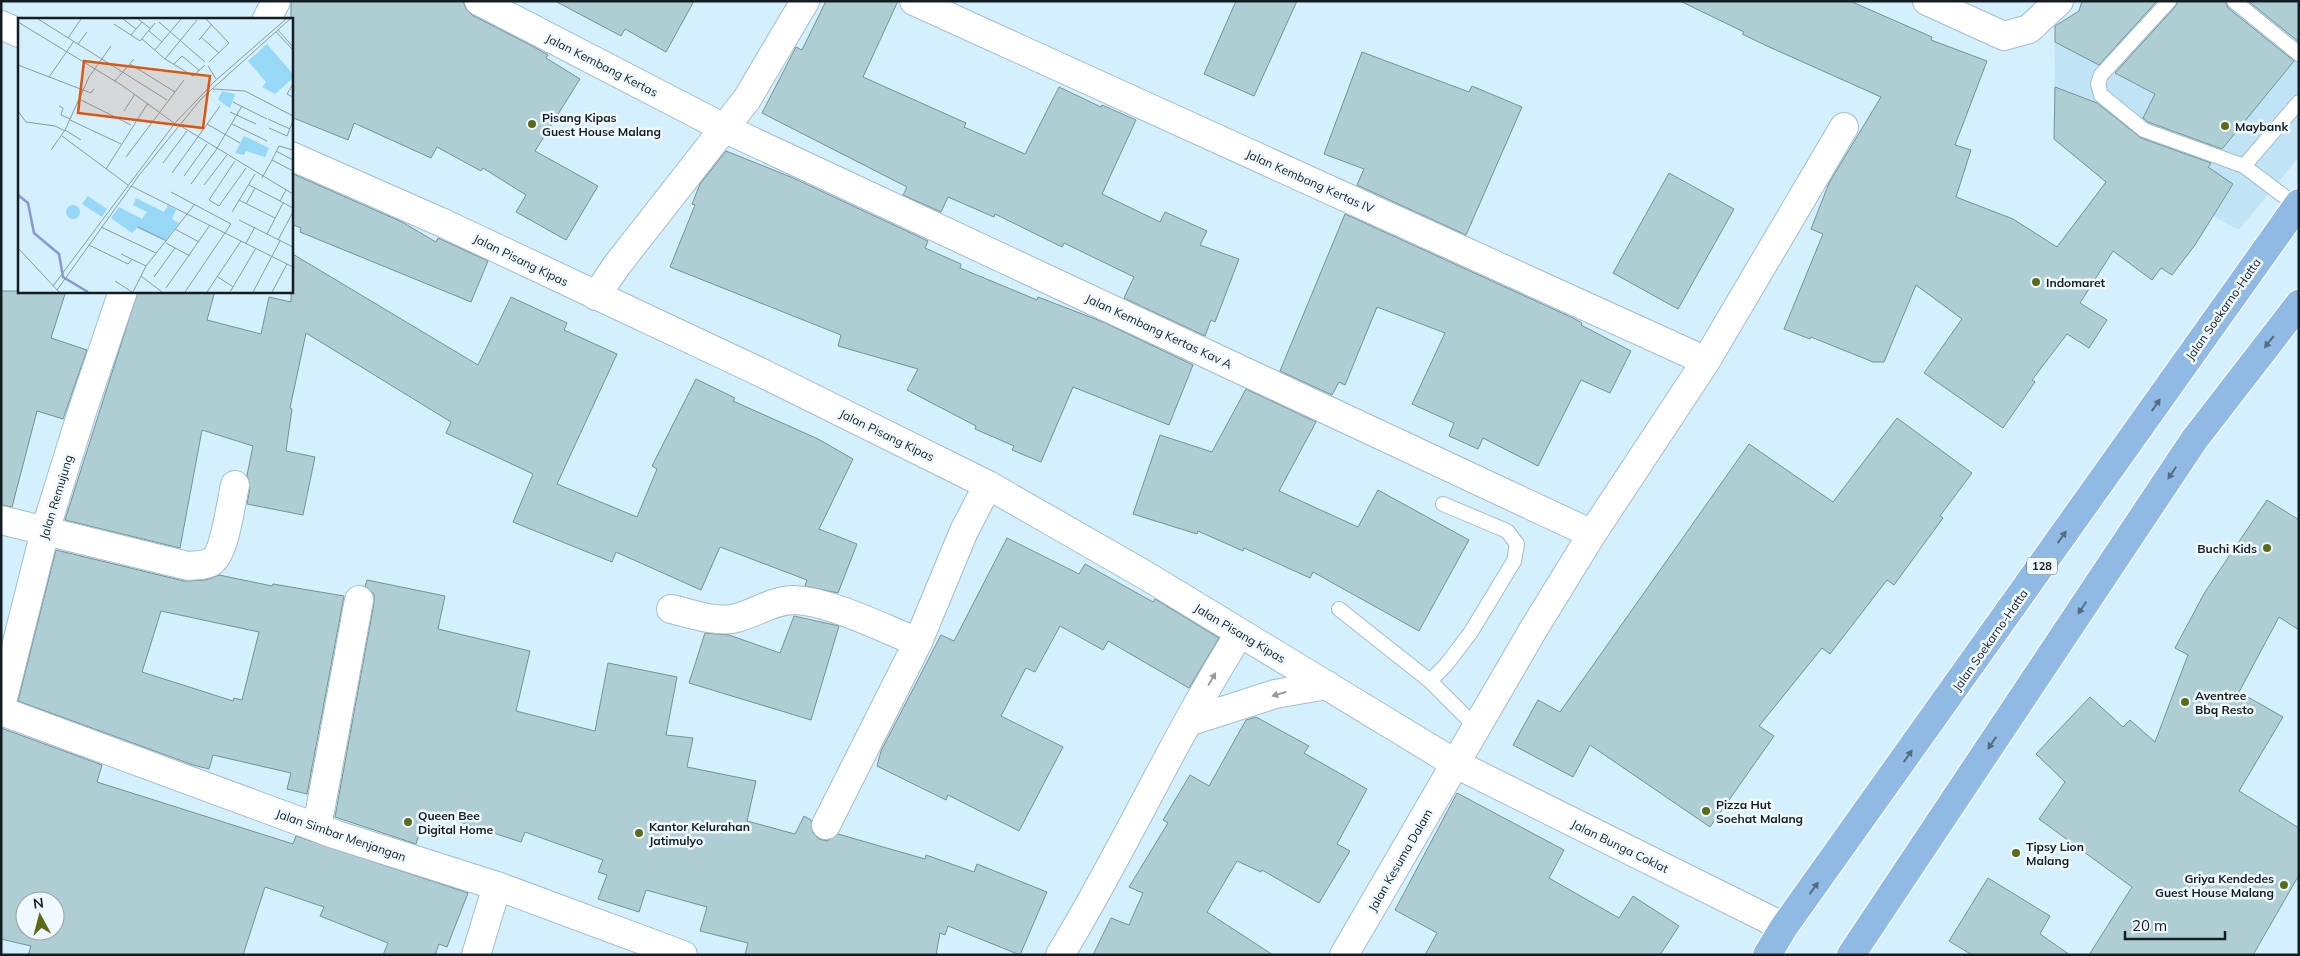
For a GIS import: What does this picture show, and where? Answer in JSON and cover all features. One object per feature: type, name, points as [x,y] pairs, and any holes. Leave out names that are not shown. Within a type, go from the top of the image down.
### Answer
[{"type":"main road","name":"Jalan Soekarno-Hatta","points":[[1767,955],[1784,927],[2298,205]]},
{"type":"main road","points":[[1851,955],[2194,440],[2299,304]]},
{"type":"street","points":[[268,18],[276,1]]},
{"type":"street","name":"Jalan Kembang Kertas","points":[[479,1],[726,129]]},
{"type":"street","points":[[596,296],[617,265],[747,100],[805,1]]},
{"type":"street","name":"Jalan Kembang Kertas IV","points":[[914,1],[1706,361]]},
{"type":"street","points":[[1927,1],[2004,36],[2029,29],[2059,1]]},
{"type":"street","points":[[1,26],[18,34]]},
{"type":"street","name":"Jalan Kesuma Dalam","points":[[1344,955],[1592,534],[1706,361],[1844,127]]},
{"type":"street","name":"Jalan Kembang Kertas Kav A","points":[[726,129],[1592,534]]},
{"type":"street","name":"Jalan Pisang Kipas","points":[[292,156],[443,222],[760,372],[988,485],[1145,575],[1456,764]]},
{"type":"street","name":"Jalan Remujung","points":[[1,706],[45,532],[82,412],[124,292]]},
{"type":"street","points":[[1,520],[188,566],[202,565],[212,562],[220,552],[234,485]]},
{"type":"street","points":[[826,825],[918,642],[964,531],[988,485]]},
{"type":"street","points":[[317,827],[359,600]]},
{"type":"street","points":[[671,609],[716,619],[732,619],[773,604],[793,600],[823,606],[918,642]]},
{"type":"street","points":[[1060,955],[1091,903],[1188,722],[1240,633]]},
{"type":"street","points":[[1188,722],[1275,694],[1327,686]]},
{"type":"street","name":"Jalan Simbar Menjangan","points":[[1,711],[317,827],[428,866],[497,886],[646,949],[683,955]]},
{"type":"street","name":"Jalan Bunga Coklat","points":[[1456,764],[1784,927]]},
{"type":"street","points":[[476,955],[497,886]]},
{"type":"lane","points":[[2168,1],[2100,75],[2098,84],[2101,95],[2144,130],[2244,166],[2298,205]]},
{"type":"lane","points":[[2234,1],[2299,54]]},
{"type":"lane","points":[[2244,166],[2299,102]]},
{"type":"lane","points":[[1430,681],[1446,665],[1471,632],[1514,561],[1517,544],[1507,531],[1443,504]]},
{"type":"lane","points":[[1339,609],[1430,681],[1477,728]]},
{"type":"shaded area","points":[[2082,1],[2299,1],[2299,157],[2239,230],[2213,216],[2167,180],[2120,174],[2084,164],[2054,139],[2055,26],[2079,11]]},
{"type":"building","points":[[291,1],[463,1],[466,9],[472,15],[548,55],[546,58],[580,79],[535,151],[598,186],[566,240],[516,212],[526,195],[483,168],[481,171],[437,147],[431,158],[354,123],[348,140],[292,117]]},
{"type":"building","points":[[555,1],[694,1],[666,52],[625,29],[621,36]]},
{"type":"building","points":[[826,1],[898,1],[863,77],[966,123],[964,127],[1025,154],[1059,87],[1101,107],[1102,105],[1136,120],[1102,194],[1160,222],[1165,212],[1207,231],[1200,245],[1239,259],[1215,322],[1211,320],[1205,336],[1124,298],[1134,277],[1064,243],[1062,247],[995,214],[994,217],[948,197],[941,212],[903,195],[907,187],[762,113],[796,47],[802,50]]},
{"type":"building","points":[[1236,1],[1297,1],[1254,96],[1204,74]]},
{"type":"building","points":[[1680,1],[1850,1],[1932,37],[1931,40],[1987,61],[1955,145],[1971,150],[1956,197],[2013,219],[2057,247],[2106,182],[2054,139],[2055,87],[2097,103],[2141,138],[2211,163],[2208,167],[2233,184],[2195,245],[2172,275],[2161,268],[2152,280],[2113,251],[2080,303],[2107,320],[2089,348],[2067,334],[2032,380],[2035,382],[2003,428],[1924,373],[1962,319],[1916,285],[1884,362],[1873,362],[1811,337],[1810,339],[1784,329],[1823,234],[1811,229],[1829,183],[1881,97],[1767,46],[1742,34],[1744,32]]},
{"type":"building","points":[[2082,1],[2157,1],[2099,65],[2055,42],[2055,26],[2079,11]]},
{"type":"building","points":[[2178,1],[2225,1],[2228,8],[2294,61],[2222,149],[2148,122],[2143,118],[2155,94],[2115,73],[2175,7]]},
{"type":"building","points":[[2248,1],[2299,1],[2299,42]]},
{"type":"building","points":[[1362,52],[1469,92],[1472,86],[1522,107],[1466,235],[1357,185],[1364,169],[1324,154]]},
{"type":"building","points":[[726,151],[791,177],[928,241],[925,248],[961,264],[960,268],[1037,300],[1038,297],[1103,322],[1193,365],[1169,425],[1073,387],[1041,462],[1012,450],[1014,446],[975,429],[976,426],[907,390],[918,369],[838,346],[841,335],[670,267],[695,205],[692,204],[700,184]]},
{"type":"building","points":[[292,173],[402,222],[436,242],[438,238],[488,261],[471,302],[300,232],[301,228],[292,224]]},
{"type":"building","points":[[1669,173],[1734,209],[1678,309],[1613,273]]},
{"type":"building","points":[[1345,214],[1573,318],[1582,323],[1581,325],[1631,351],[1610,393],[1581,380],[1538,466],[1483,438],[1478,449],[1449,436],[1454,423],[1412,404],[1445,333],[1377,307],[1345,385],[1339,382],[1332,395],[1280,371]]},
{"type":"building","points":[[292,254],[478,365],[511,297],[567,323],[564,330],[617,354],[557,484],[637,517],[657,469],[652,466],[696,379],[735,398],[733,401],[818,439],[853,459],[819,529],[857,544],[838,593],[805,586],[807,580],[720,547],[701,590],[616,552],[612,562],[513,522],[533,474],[446,433],[451,422],[306,333],[290,408],[292,409],[286,451],[315,457],[303,515],[247,504],[250,488],[247,475],[253,446],[202,430],[180,548],[65,520],[138,292],[215,292],[207,320],[261,334],[269,297],[291,302]]},
{"type":"building","points":[[1,291],[66,292],[51,338],[87,350],[63,419],[37,411],[12,507],[1,505]]},
{"type":"building","points":[[1246,389],[1316,422],[1279,491],[1358,527],[1378,490],[1469,540],[1419,631],[1313,572],[1310,578],[1244,548],[1243,551],[1198,531],[1197,534],[1133,514],[1160,435],[1212,452]]},
{"type":"building","points":[[1897,418],[1972,473],[1940,516],[1943,518],[1894,585],[1887,580],[1830,654],[1822,648],[1759,726],[1774,736],[1710,827],[1590,745],[1573,777],[1513,745],[1538,700],[1560,712],[1749,444],[1833,502]]},
{"type":"building","points":[[2267,500],[2299,520],[2299,630],[2279,617],[2239,692],[2283,717],[2239,791],[2299,828],[2299,875],[2253,955],[2089,955],[2132,887],[2039,819],[2065,782],[2036,754],[2090,697],[2123,727],[2130,720],[2155,742],[2188,655],[2175,648],[2205,592]]},
{"type":"building","points":[[1007,538],[1079,574],[1085,564],[1153,602],[1155,599],[1219,638],[1189,688],[1108,641],[1103,650],[1060,626],[1035,672],[1026,668],[1001,716],[1063,747],[1019,831],[948,795],[946,800],[877,766],[881,751],[941,635],[954,641]]},
{"type":"building","points":[[56,550],[184,581],[206,580],[219,575],[272,586],[273,584],[344,596],[307,794],[287,789],[291,773],[213,755],[209,769],[193,765],[18,701]],"holes":[[[161,611],[259,632],[242,700],[234,698],[233,701],[142,672]]]},
{"type":"building","points":[[367,580],[445,596],[438,629],[530,651],[516,711],[595,731],[608,663],[677,677],[666,735],[693,738],[687,767],[756,781],[747,821],[795,834],[804,816],[811,820],[813,833],[819,839],[827,841],[838,834],[925,859],[926,855],[974,872],[977,864],[1047,892],[1020,955],[948,926],[945,935],[940,933],[936,955],[745,955],[748,943],[700,931],[707,907],[646,890],[639,912],[598,899],[607,875],[598,872],[603,860],[525,832],[521,842],[426,811],[416,844],[335,817],[374,603],[374,594],[365,586]]},
{"type":"building","points":[[794,616],[839,626],[811,720],[689,683],[705,633],[729,635],[780,653]]},
{"type":"building","points":[[1256,717],[1309,746],[1304,753],[1367,789],[1337,844],[1350,851],[1319,903],[1262,870],[1261,872],[1237,861],[1207,912],[1273,955],[1093,955],[1111,918],[1129,925],[1143,893],[1129,887],[1168,823],[1163,820],[1190,775],[1209,786],[1246,720]]},
{"type":"building","points":[[1,728],[102,765],[97,782],[293,844],[296,836],[468,893],[447,947],[439,944],[435,955],[383,955],[388,943],[320,916],[324,907],[265,887],[243,955],[28,955],[31,946],[1,939]]},
{"type":"building","points":[[1457,793],[1564,850],[1549,878],[1619,918],[1633,896],[1679,926],[1660,955],[1425,955],[1437,933],[1395,910]]},
{"type":"building","points":[[1988,878],[2050,916],[2040,934],[2070,955],[1972,955],[1949,941]]},
{"type":"place","name":"Pisang Kipas Guest House Malang","points":[[532,124]]},
{"type":"place","name":"Maybank","points":[[2225,126]]},
{"type":"place","name":"Indomaret","points":[[2036,282]]},
{"type":"place","name":"Buchi Kids","points":[[2267,548]]},
{"type":"place","name":"Aventree Bbq Resto","points":[[2185,702]]},
{"type":"place","name":"Pizza Hut Soehat Malang","points":[[1706,811]]},
{"type":"place","name":"Queen Bee Digital Home","points":[[408,822]]},
{"type":"place","name":"Kantor Kelurahan Jatimulyo","points":[[639,833]]},
{"type":"place","name":"Tipsy Lion Malang","points":[[2016,853]]},
{"type":"place","name":"Griya Kendedes Guest House Malang","points":[[2284,885]]}]
